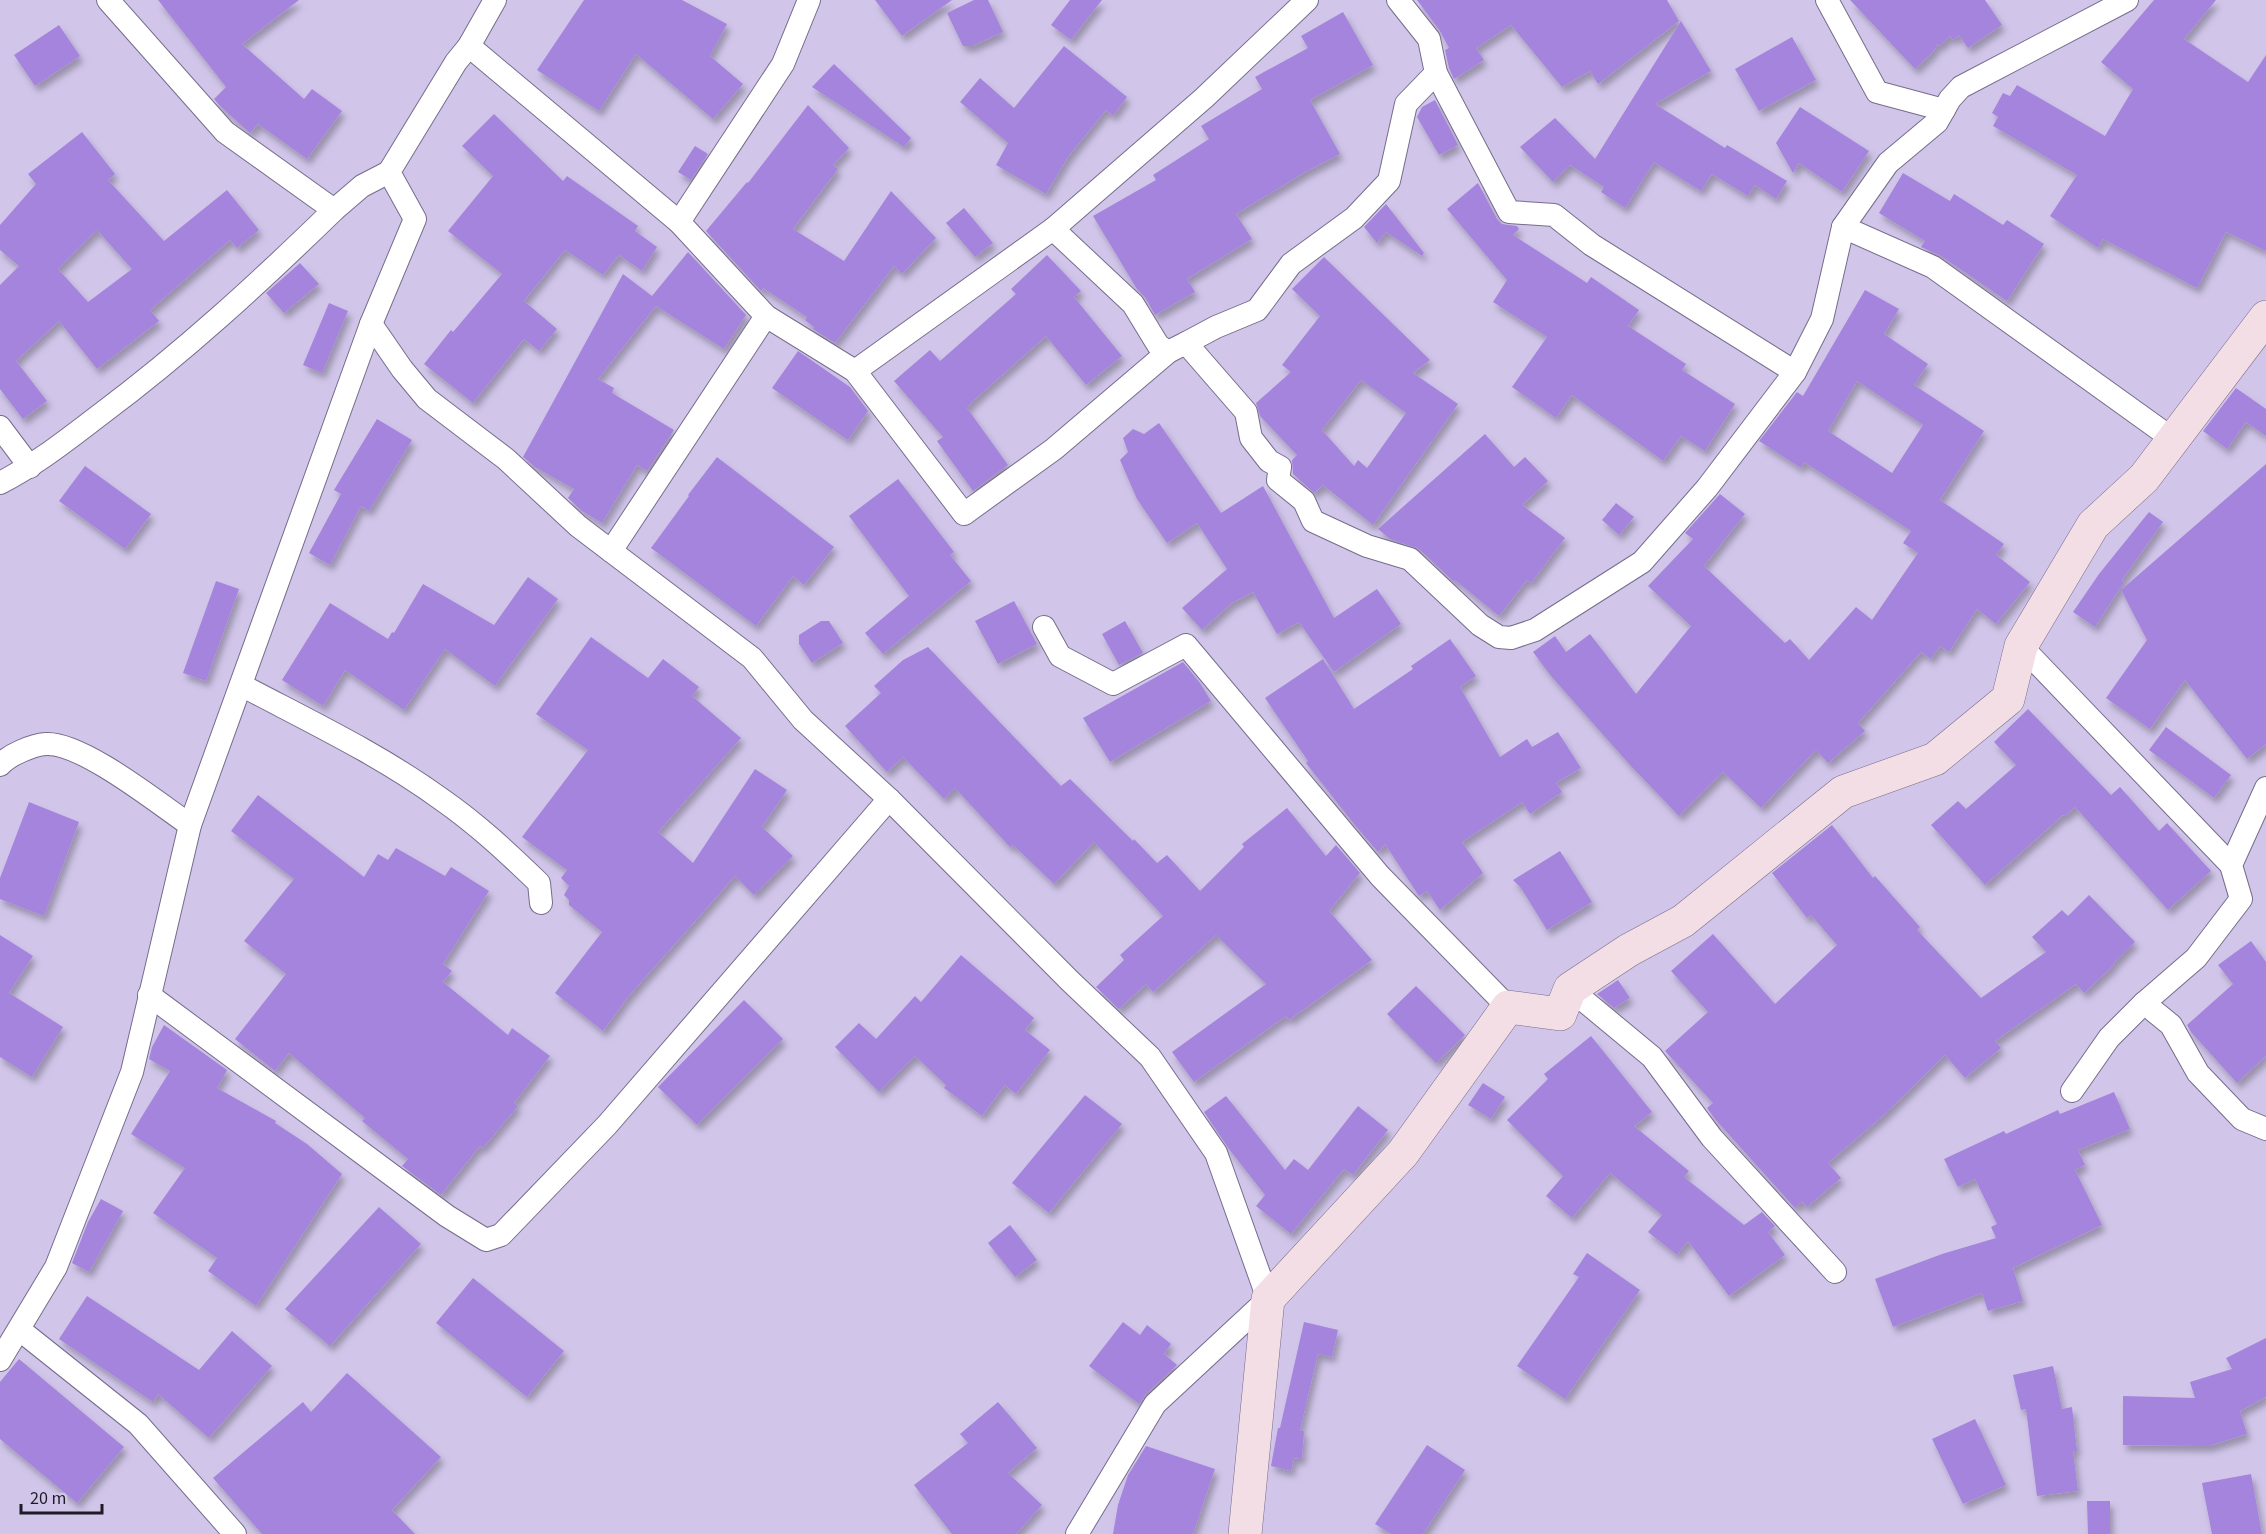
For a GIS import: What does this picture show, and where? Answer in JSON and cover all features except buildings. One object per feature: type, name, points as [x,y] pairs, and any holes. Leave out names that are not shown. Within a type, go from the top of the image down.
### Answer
[{"type":"street","points":[[108,0],[225,132],[334,210]]},
{"type":"street","points":[[0,483],[30,467],[156,372],[264,278],[334,210],[362,186],[389,172],[456,63],[470,46],[495,0]]},
{"type":"street","points":[[679,222],[783,64],[809,0]]},
{"type":"street","points":[[855,371],[1053,229],[1204,98],[1307,0]]},
{"type":"street","points":[[1398,0],[1429,39],[1436,73],[1509,212],[1554,215],[1592,245],[1795,372]]},
{"type":"street","points":[[1827,0],[1877,92],[1944,110]]},
{"type":"street","points":[[1053,229],[1133,304],[1158,345],[1177,347],[1246,412],[1251,438],[1269,461],[1280,467],[1278,480],[1304,501],[1313,521],[1367,546],[1410,559],[1480,626],[1499,637],[1511,638],[1535,630],[1642,562],[1707,488],[1795,372],[1822,319],[1843,227],[1888,163],[1937,122],[1961,87],[2127,0]]},
{"type":"street","points":[[470,46],[679,222],[766,315],[855,371],[964,514],[1054,449],[1177,347],[1257,310],[1291,264],[1354,218],[1389,181],[1406,104],[1436,73]]},
{"type":"street","points":[[0,1360],[56,1267],[132,1072],[190,825],[371,324],[415,219],[389,172]]},
{"type":"street","points":[[1843,227],[1933,267],[2174,440]]},
{"type":"street","points":[[611,551],[766,315]]},
{"type":"street","points":[[1044,627],[1060,656],[1113,684],[1186,645],[1380,876],[1508,1007],[1560,1014],[1570,989],[1629,950],[1683,921],[1843,792],[1935,759],[2008,699],[2020,646],[2092,525],[2144,478],[2266,317]]},
{"type":"street","points":[[371,324],[402,369],[427,399],[506,459],[578,526],[752,658],[803,720],[889,799],[1070,981],[1150,1057],[1216,1153],[1268,1299],[1245,1534]]},
{"type":"street","points":[[0,427],[30,467]]},
{"type":"street","points":[[2020,646],[2231,865],[2241,899],[2196,958],[2144,1003],[2109,1038],[2072,1090]]},
{"type":"street","points":[[241,685],[381,760],[441,799],[499,844],[539,883],[541,903]]},
{"type":"street","points":[[0,765],[8,755],[46,744],[79,752],[121,777],[190,825]]},
{"type":"street","points":[[2231,865],[2266,788]]},
{"type":"street","points":[[149,995],[447,1216],[486,1240],[501,1235],[607,1125],[889,799]]},
{"type":"street","points":[[1570,989],[1652,1057],[1712,1137],[1835,1272]]},
{"type":"street","points":[[2144,1003],[2171,1025],[2198,1073],[2242,1119],[2266,1129]]},
{"type":"street","points":[[1077,1534],[1155,1404],[1268,1299],[1403,1153],[1508,1007]]},
{"type":"street","points":[[20,1330],[138,1424],[234,1534]]}]
